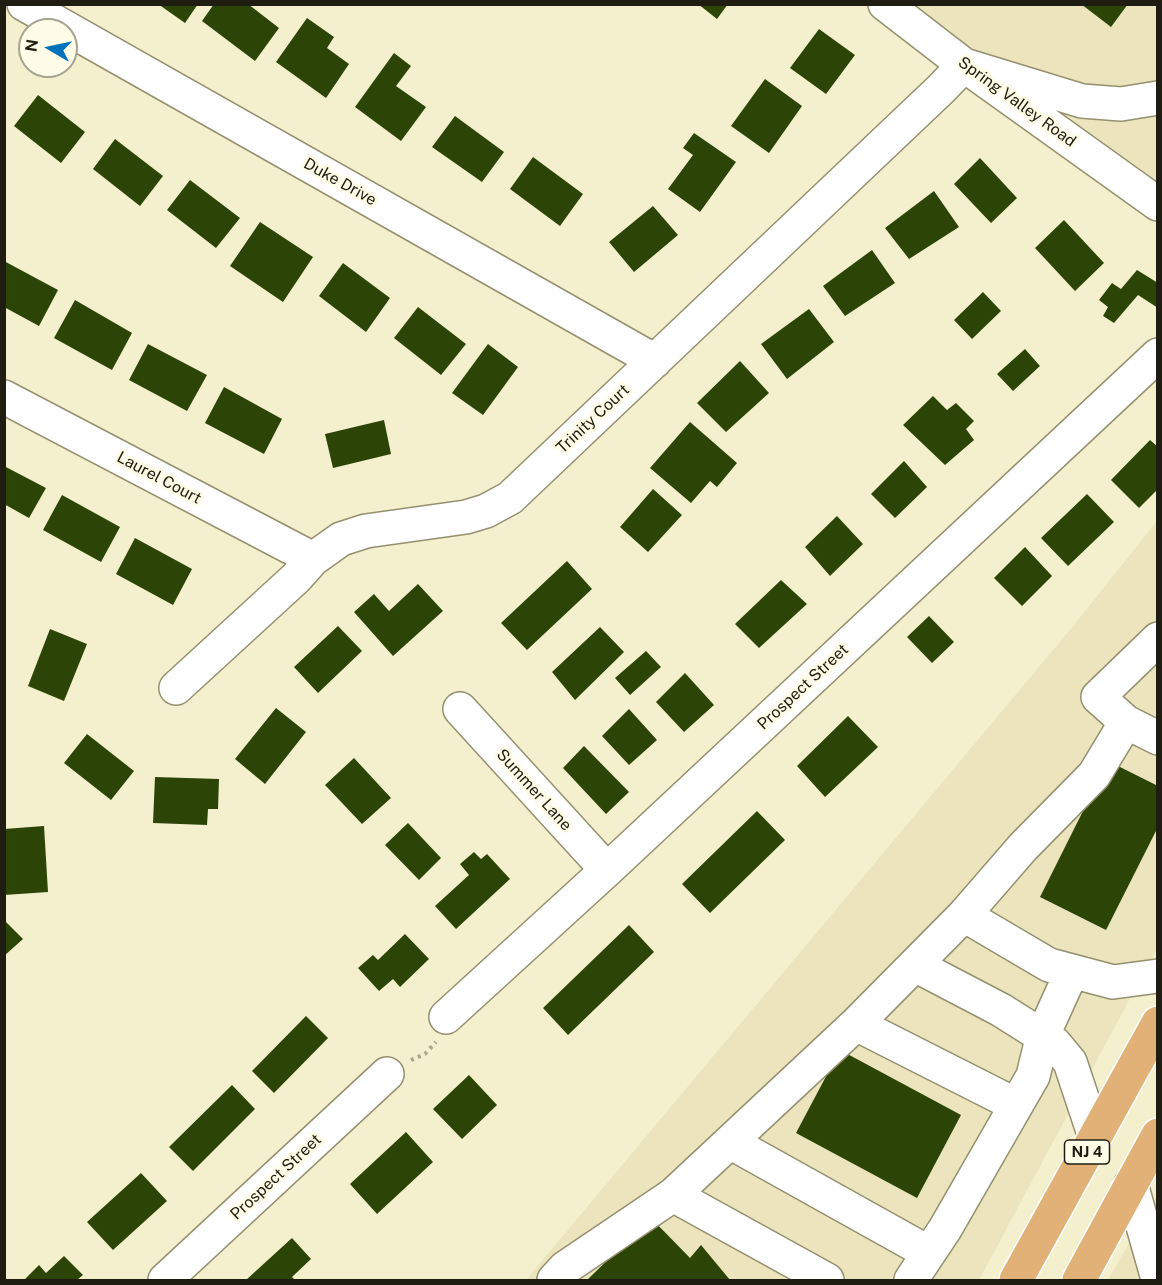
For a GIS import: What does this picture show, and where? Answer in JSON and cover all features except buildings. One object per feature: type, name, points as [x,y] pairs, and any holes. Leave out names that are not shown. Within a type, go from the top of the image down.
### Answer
[{"type":"highway","name":"NJ 4","points":[[1016,1281],[1158,1023]]},
{"type":"highway","points":[[1079,1281],[1158,1135]]},
{"type":"street","name":"Duke Drive","points":[[24,4],[655,361]]},
{"type":"street","name":"Spring Valley Road","points":[[885,4],[964,64],[1155,196]]},
{"type":"street","name":"Trinity Court","points":[[176,688],[296,578],[313,559],[341,539],[366,531],[466,517],[486,511],[510,498],[949,82],[964,64]]},
{"type":"street","points":[[964,64],[1082,101],[1121,104],[1158,98]]},
{"type":"street","name":"Prospect Street","points":[[446,1017],[607,870],[1158,355]]},
{"type":"street","name":"Laurel Court","points":[[4,397],[313,559]]},
{"type":"street","points":[[1158,639],[1098,697],[1126,722],[1158,738]]},
{"type":"street","name":"Summer Lane","points":[[460,709],[607,870]]},
{"type":"street","points":[[554,1281],[565,1268],[673,1195],[856,1024],[964,915],[1023,847],[1094,775],[1126,722]]},
{"type":"street","points":[[964,915],[1049,965],[1113,982],[1158,976]]},
{"type":"street","points":[[915,965],[1043,1035],[1064,1053],[1070,1062],[1095,1137]]},
{"type":"street","points":[[911,1281],[1033,1076],[1043,1035],[1072,971]]},
{"type":"street","points":[[856,1024],[1016,1105]]},
{"type":"street","name":"Prospect Street","points":[[165,1281],[387,1074]]},
{"type":"street","points":[[730,1142],[929,1253]]},
{"type":"street","points":[[1131,1184],[1158,1279]]},
{"type":"street","points":[[673,1195],[823,1280]]},
{"type":"path","points":[[387,1074],[425,1054],[445,1032],[446,1017]]},
{"type":"shaded area","points":[[885,5],[1157,5],[1157,204]]},
{"type":"shaded area","points":[[1157,521],[1157,948],[979,1280],[526,1280],[1074,625]]},
{"type":"shaded area","points":[[1157,1196],[1157,1280],[1108,1280],[1128,1245]]}]
